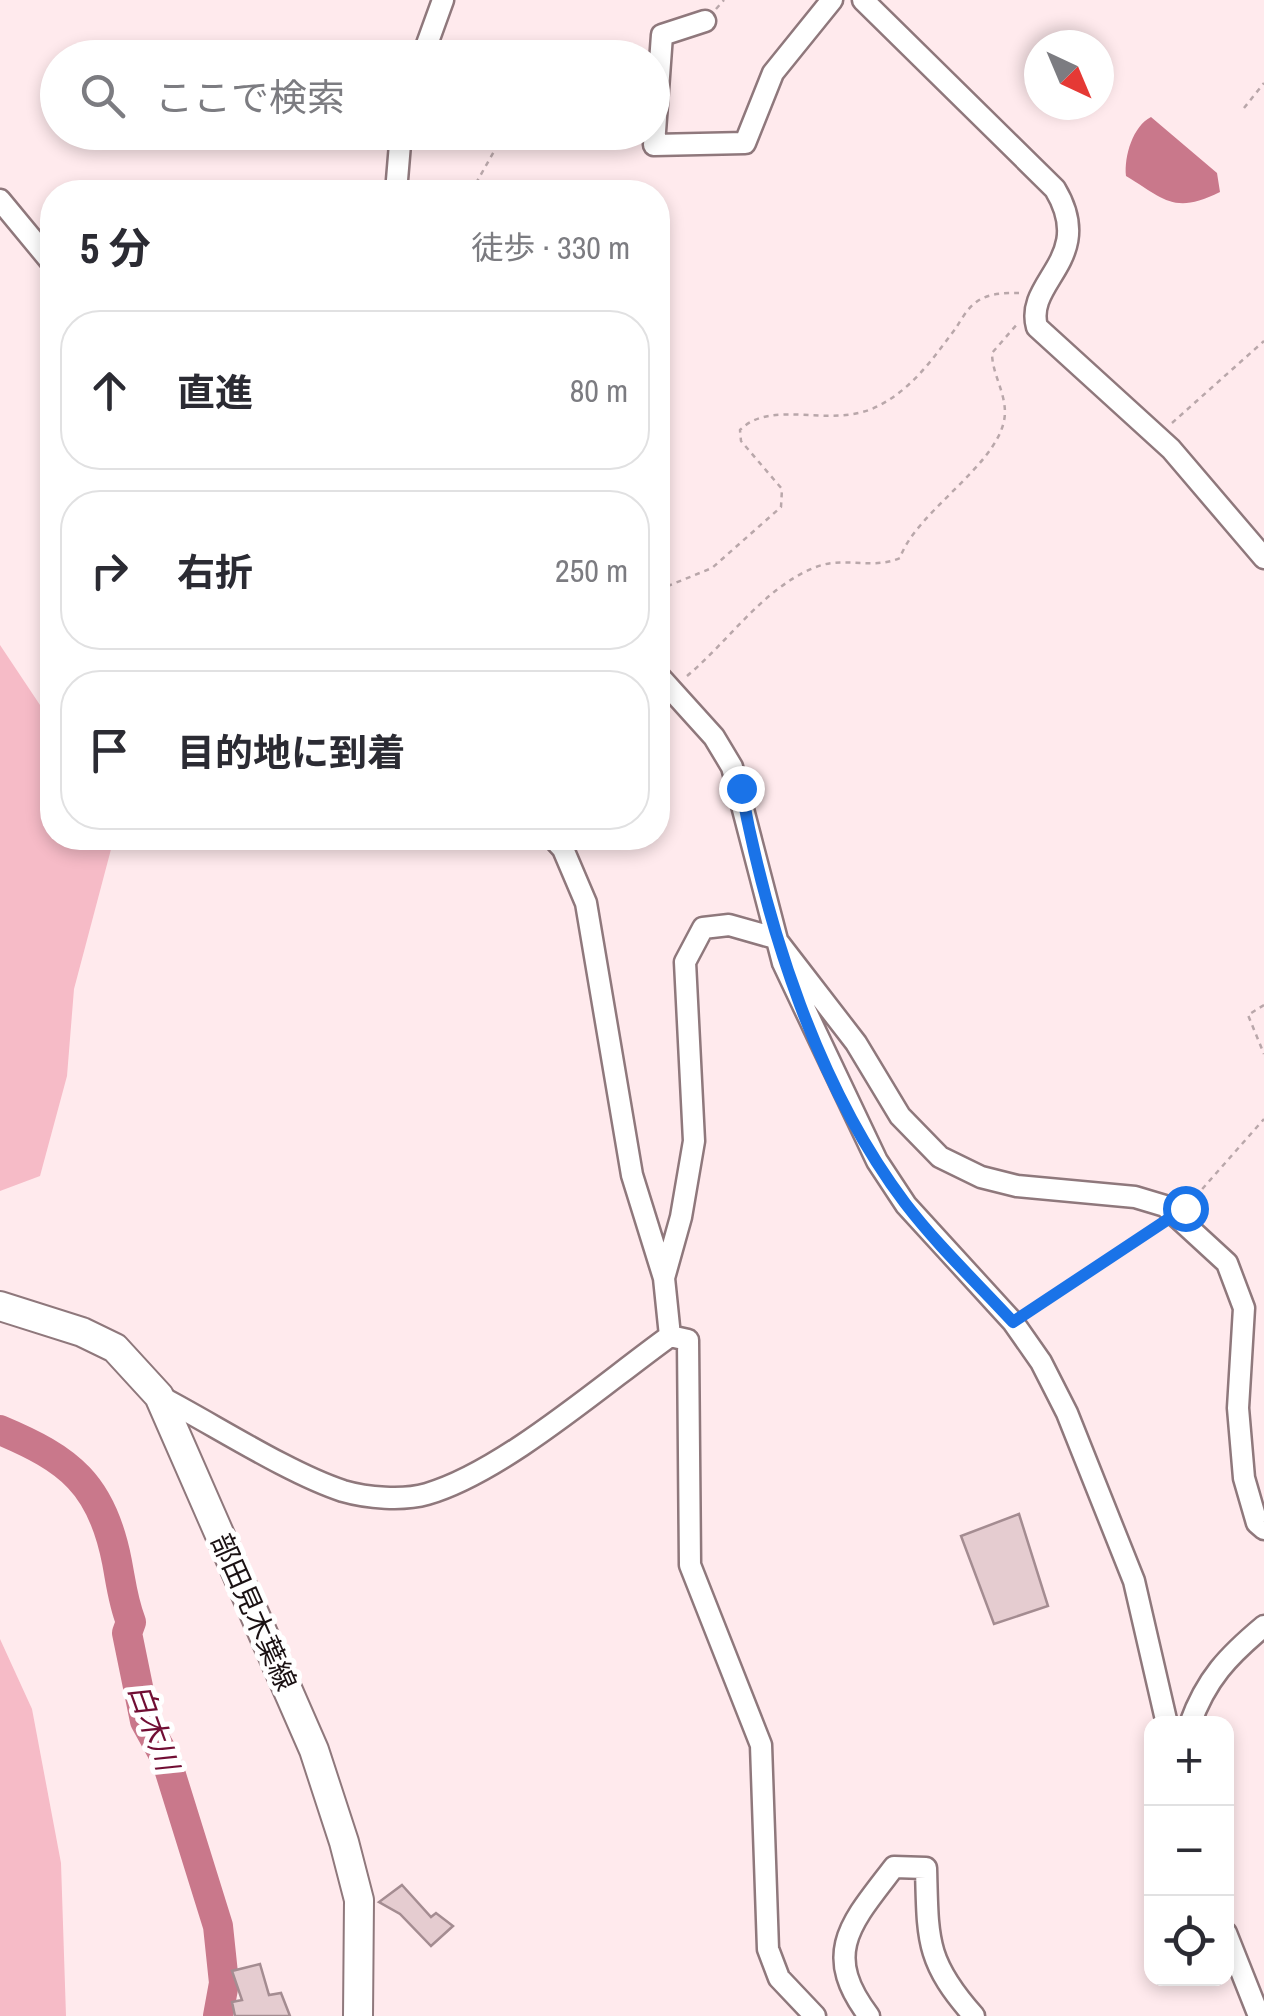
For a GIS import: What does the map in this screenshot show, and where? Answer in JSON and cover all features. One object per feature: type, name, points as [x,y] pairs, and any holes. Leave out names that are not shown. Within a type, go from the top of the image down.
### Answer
[{"type":"main road","name":"部田見木葉線","points":[[0,1306],[82,1332],[115,1348],[160,1396],[314,1750],[344,1842],[359,1900],[358,2016]]},
{"type":"street","points":[[429,40],[443,0]]},
{"type":"street","points":[[670,145],[745,143],[773,73],[832,0]]},
{"type":"street","points":[[864,0],[1055,188],[1069,215],[1068,242],[1035,318],[1046,338],[1157,436],[1264,558]]},
{"type":"street","points":[[662,40],[662,36],[705,21]]},
{"type":"street","points":[[397,180],[399,150]]},
{"type":"street","points":[[0,200],[10,218],[40,250]]},
{"type":"street","points":[[670,689],[714,737],[732,766],[776,938],[816,1039],[877,1161],[906,1204],[1013,1322],[1041,1362],[1105,1503],[1134,1580],[1165,1716]]},
{"type":"street","points":[[563,850],[586,903],[632,1175],[664,1278],[670,1336]]},
{"type":"street","points":[[664,1278],[682,1217],[694,1141],[685,962],[689,947],[703,928],[730,925],[776,938],[856,1042],[900,1116],[940,1157],[981,1177],[1017,1186],[1136,1197],[1165,1206],[1226,1263],[1244,1308],[1238,1408],[1244,1478],[1258,1522],[1264,1529]]},
{"type":"street","points":[[160,1396],[344,1491],[396,1498],[424,1495],[456,1482],[517,1445],[670,1336],[688,1340],[690,1565],[760,1745],[768,1949],[779,1978],[816,2016]]},
{"type":"street","points":[[1193,1716],[1203,1687],[1224,1659],[1264,1626]]},
{"type":"street","points":[[868,2016],[847,1987],[840,1964],[850,1933],[894,1868],[926,1868],[928,1938],[937,1969],[974,2016]]},
{"type":"street","points":[[1234,1953],[1259,2016]]},
{"type":"path","points":[[1244,108],[1264,84]]},
{"type":"path","points":[[478,180],[495,150]]},
{"type":"path","points":[[670,585],[712,568],[781,507],[782,489],[741,441],[740,430],[752,419],[766,414],[837,419],[879,406],[920,376],[974,303],[997,294],[1046,290]]},
{"type":"path","points":[[670,679],[806,571],[838,562],[877,564],[900,558],[906,540],[930,518],[1002,428],[1004,400],[992,352],[1008,330],[1035,318]]},
{"type":"path","points":[[1157,436],[1264,341]]},
{"type":"path","points":[[1264,1005],[1248,1015],[1264,1054]]},
{"type":"path","points":[[1185,1208],[1264,1119]]},
{"type":"path","points":[[1013,1322],[1169,1219]]},
{"type":"shaded area","points":[[1151,117],[1217,173],[1220,192],[1180,203],[1160,197],[1126,176],[1131,142],[1139,127]]},
{"type":"shaded area","points":[[0,645],[40,705],[40,850],[111,850],[74,989],[67,1076],[40,1176],[0,1191]]},
{"type":"shaded area","points":[[0,1639],[32,1709],[61,1863],[66,2016],[0,2016]]},
{"type":"building","points":[[1019,1514],[1048,1606],[994,1624],[961,1536]]},
{"type":"building","points":[[402,1885],[431,1917],[436,1913],[453,1926],[431,1946],[400,1914],[379,1902]]},
{"type":"building","points":[[260,1964],[269,1995],[281,1993],[290,2016],[235,2016],[232,2002],[242,2000],[232,1971]]},
{"type":"waterway","name":"白木川","points":[[0,1430],[63,1464],[92,1494],[102,1513],[131,1622],[127,1633],[145,1721],[166,1759],[218,1926],[224,1983],[218,2016]]},
{"type":"route","points":[[741,788],[757,876],[782,963],[857,1125],[906,1204],[1013,1322],[1185,1208]]}]
